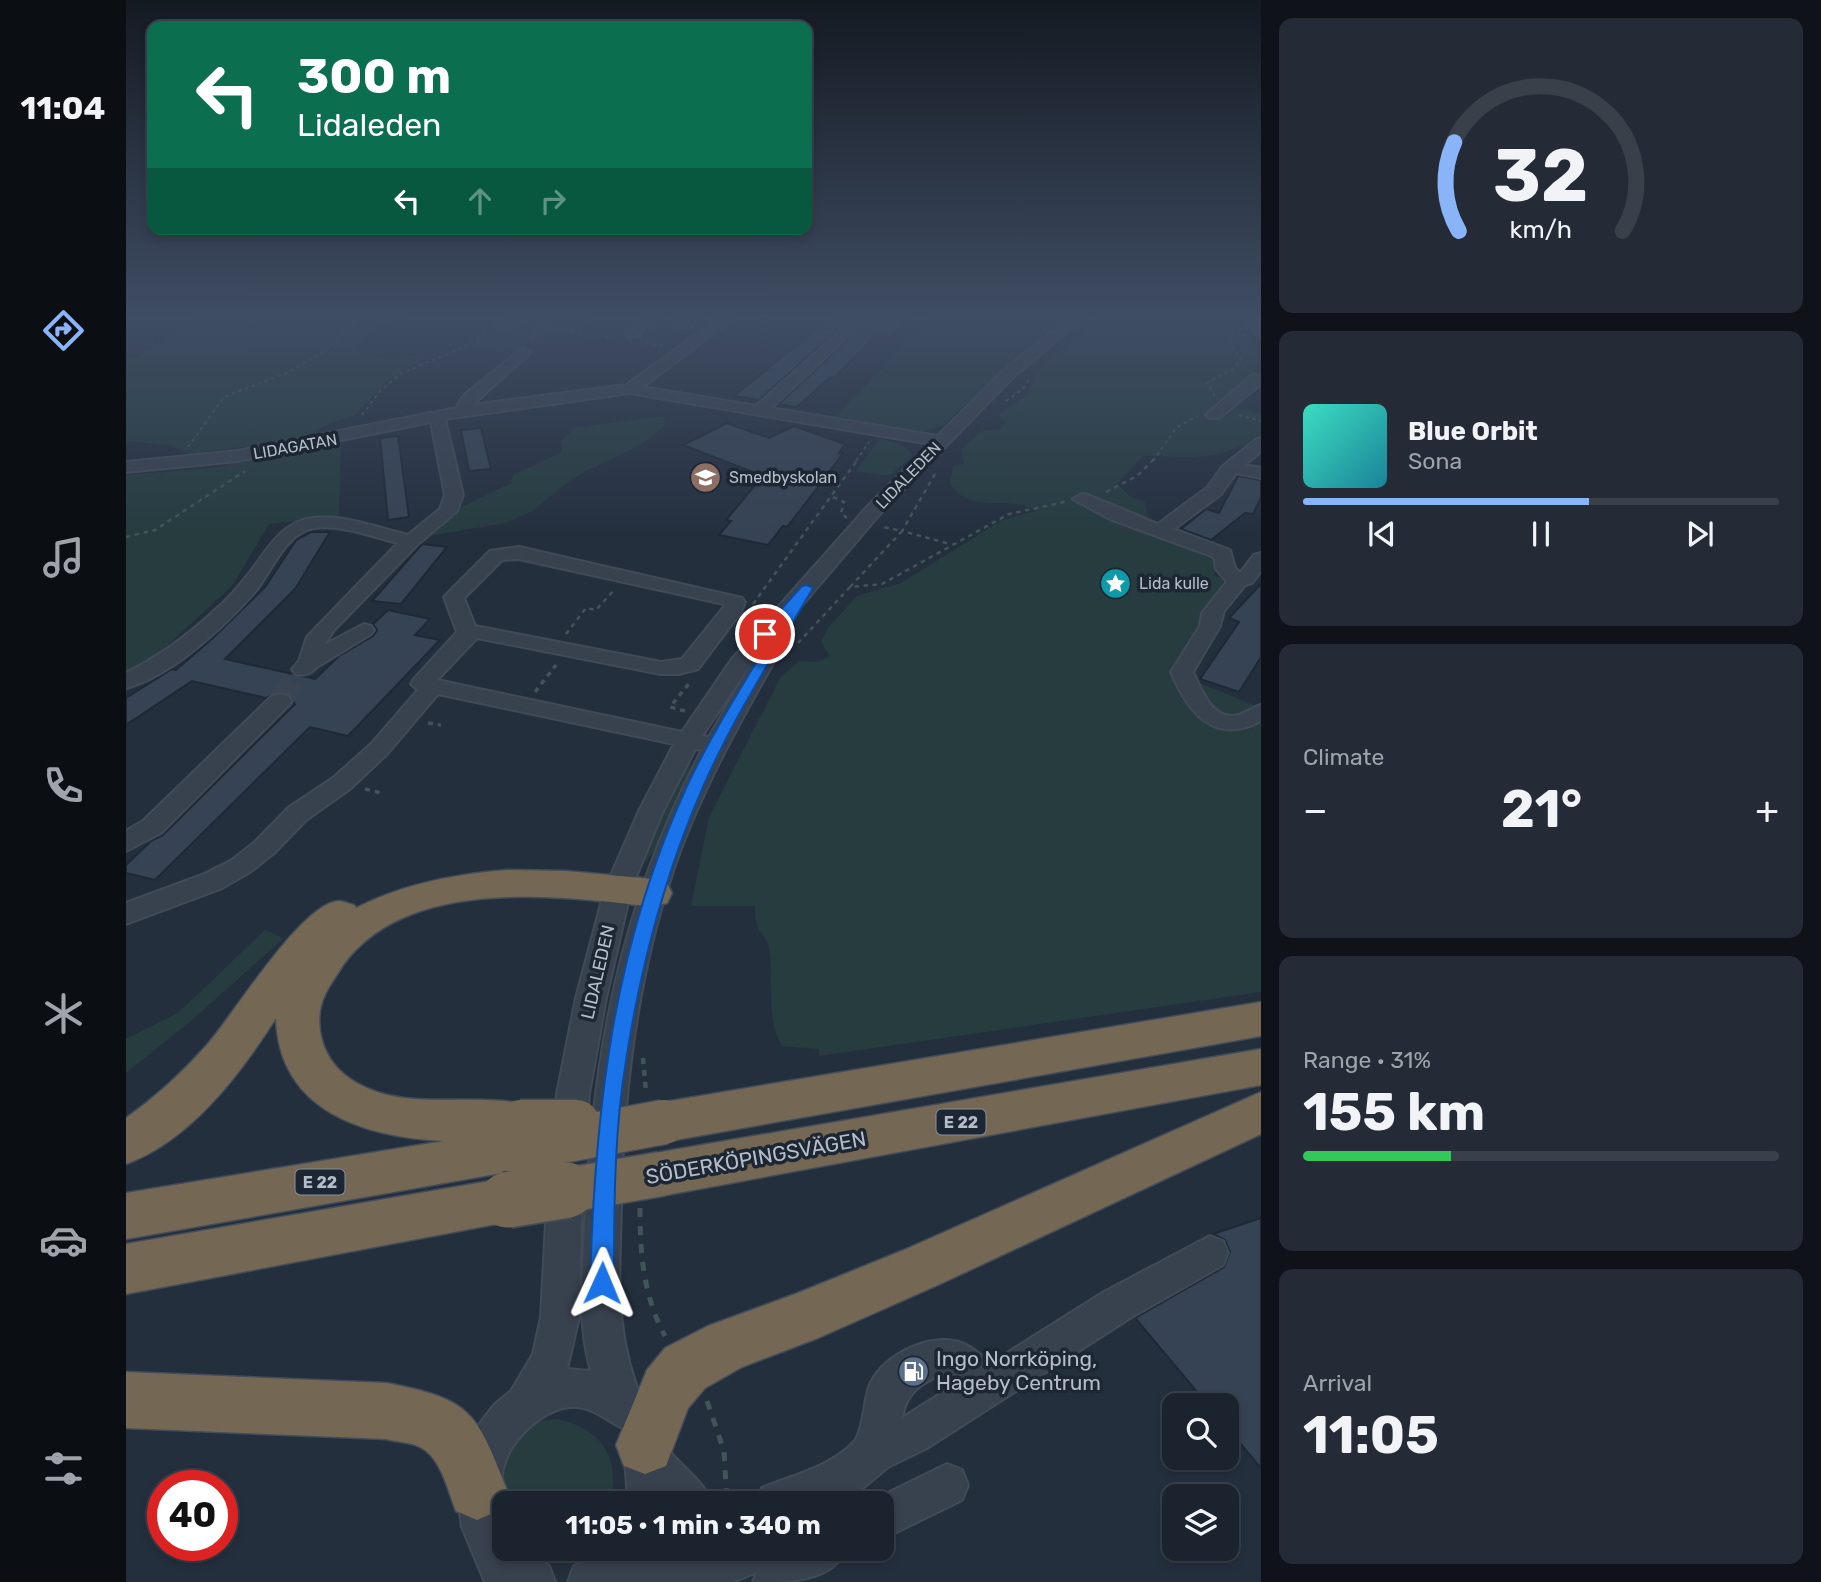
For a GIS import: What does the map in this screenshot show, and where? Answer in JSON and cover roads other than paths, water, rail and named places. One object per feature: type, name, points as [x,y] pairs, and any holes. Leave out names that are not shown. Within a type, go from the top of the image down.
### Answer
[{"type":"highway","points":[[126,1143],[175,1106],[222,1060],[288,965],[315,935],[343,912],[373,894],[421,878],[525,862],[556,861],[639,881]]},
{"type":"highway","points":[[517,1136],[445,1121],[390,1115],[345,1100],[321,1082],[305,1059],[298,1030],[300,1004],[312,979],[338,941],[385,911],[422,897],[459,889],[639,881]]},
{"type":"highway","name":"E 22","points":[[126,1216],[655,1110],[1261,1019]]},
{"type":"highway","name":"SÖDERKÖPINGSVÄGEN","points":[[126,1269],[508,1200],[651,1185],[1261,1067]]},
{"type":"highway","points":[[639,1436],[667,1390],[685,1368],[727,1345],[799,1319],[922,1267],[1261,1111]]},
{"type":"highway","points":[[126,1400],[386,1411],[428,1419],[448,1431],[464,1452],[477,1490]]},
{"type":"street","points":[[461,411],[469,398],[480,389]]},
{"type":"street","name":"LIDAGATAN","points":[[126,467],[258,453],[461,411],[630,389],[760,410],[936,445]]},
{"type":"street","points":[[760,410],[783,389]]},
{"type":"street","name":"LIDALEDEN","points":[[525,1404],[551,1361],[560,1317],[565,1189],[573,1094],[591,998],[639,881],[688,740],[740,664],[936,445],[993,389]]},
{"type":"street","points":[[1214,415],[1247,389]]},
{"type":"street","points":[[364,630],[303,669],[314,641],[411,541],[448,511],[454,495],[437,416]]},
{"type":"street","points":[[1161,530],[1214,491],[1233,467],[1261,443]]},
{"type":"street","points":[[1233,467],[1261,473]]},
{"type":"street","points":[[1082,499],[1114,515],[1223,554],[1226,569],[1237,581]]},
{"type":"street","points":[[126,681],[155,668],[190,642],[248,587],[293,530],[313,522],[411,541]]},
{"type":"street","points":[[1237,581],[1245,579],[1261,558],[1258,549],[1261,545]]},
{"type":"street","points":[[468,633],[454,597],[502,553],[519,553],[730,599],[736,605],[685,667],[661,668],[484,632],[468,633],[422,684],[716,746]]},
{"type":"street","points":[[1237,581],[1235,588],[1213,610],[1210,626],[1182,672],[1197,706],[1207,714],[1236,722],[1250,719],[1261,712]]},
{"type":"street","name":"LIDALEDEN","points":[[639,1436],[608,1362],[601,1308],[604,1183],[612,1089],[625,1007],[639,881],[807,588]]},
{"type":"street","points":[[126,914],[211,882],[241,866],[265,847],[297,814],[342,783],[370,758],[433,686]]},
{"type":"street","points":[[126,842],[152,827],[280,701]]},
{"type":"street","points":[[802,1491],[913,1434],[1117,1305],[1210,1253]]},
{"type":"street","points":[[826,1491],[859,1464],[888,1389],[912,1368],[936,1358],[956,1360],[989,1387]]},
{"type":"street","points":[[533,1582],[501,1567],[480,1520],[477,1490],[484,1457],[500,1427],[525,1404],[554,1388],[581,1387],[605,1393],[677,1491]]},
{"type":"street","points":[[639,1436],[649,1491]]},
{"type":"street","points":[[894,1512],[947,1485]]},
{"type":"street","points":[[619,1568],[676,1574],[721,1567],[733,1561]]},
{"type":"street","points":[[775,1582],[808,1561]]},
{"type":"tunnel","points":[[280,701],[298,676]]},
{"type":"place","name":"Smedbyskolan","points":[[706,477]]},
{"type":"place","name":"Lida kulle","points":[[1116,583]]},
{"type":"place","name":"Ingo Norrköping, Hageby Centrum","points":[[913,1371]]}]
